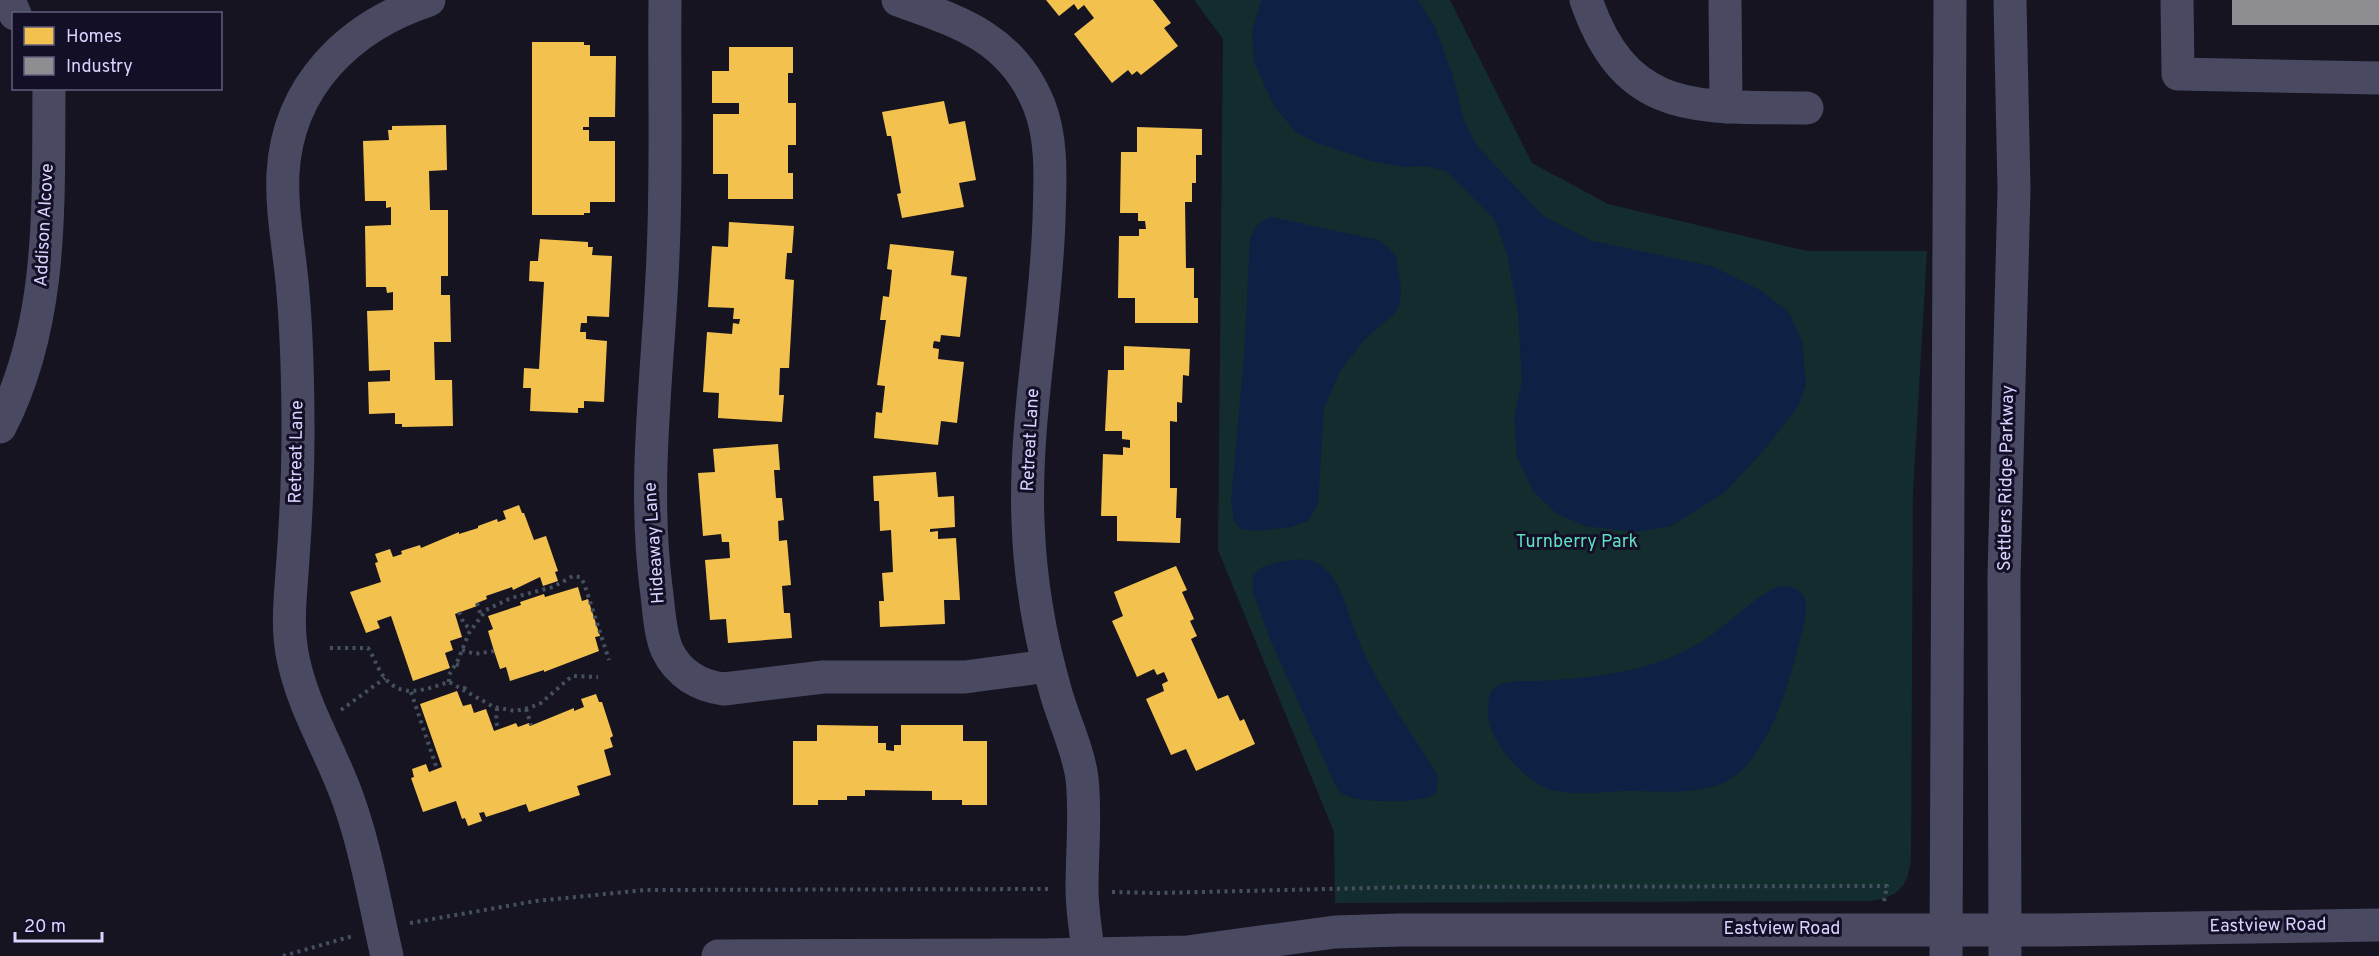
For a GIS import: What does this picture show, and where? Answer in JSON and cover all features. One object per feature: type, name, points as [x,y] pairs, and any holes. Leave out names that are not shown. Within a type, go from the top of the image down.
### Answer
[{"type":"street","name":"Retreat Lane","points":[[387,956],[352,811],[316,728],[297,674],[290,635],[297,496],[298,410],[296,324],[283,196],[284,160],[292,129],[304,102],[316,79],[332,59],[353,38],[379,21],[429,0]]},
{"type":"street","name":"Hideaway Lane","points":[[665,0],[663,253],[650,509],[662,634],[670,655],[688,677],[708,687],[724,689],[809,678],[975,676],[1048,666]]},
{"type":"street","name":"Retreat Lane","points":[[898,0],[953,19],[989,39],[1006,54],[1024,76],[1044,120],[1049,157],[1048,264],[1030,428],[1027,483],[1032,578],[1048,666],[1075,748],[1082,779],[1082,891],[1088,955]]},
{"type":"street","points":[[1587,0],[1596,28],[1608,48],[1624,69],[1646,88],[1671,98],[1699,105],[1807,108]]},
{"type":"street","points":[[1725,0],[1726,107]]},
{"type":"street","points":[[1946,943],[1950,0]]},
{"type":"street","name":"Settlers Ridge Parkway","points":[[2005,943],[2004,576],[2014,190],[2010,0]]},
{"type":"street","points":[[2177,0],[2178,74],[2379,78]]},
{"type":"street","name":"Addison Alcove","points":[[0,426],[26,363],[41,299],[48,236],[49,90]]},
{"type":"street","name":"Eastview Road","points":[[718,956],[1202,954],[1335,932],[2005,943],[2379,925]]},
{"type":"path","points":[[449,682],[449,675],[471,629],[486,610],[501,602],[554,587],[568,577],[576,576],[584,583],[609,660]]},
{"type":"path","points":[[477,603],[481,616]]},
{"type":"path","points":[[459,612],[464,624],[471,629]]},
{"type":"path","points":[[330,648],[368,648],[385,678],[394,686],[411,692],[449,682],[497,708],[510,711],[526,709],[547,699],[572,676],[598,677]]},
{"type":"path","points":[[462,650],[475,654],[494,651]]},
{"type":"path","points":[[456,664],[462,667]]},
{"type":"path","points":[[316,728],[385,678]]},
{"type":"path","points":[[464,689],[468,683]]},
{"type":"path","points":[[411,692],[437,769]]},
{"type":"path","points":[[497,708],[496,717],[499,730]]},
{"type":"path","points":[[526,709],[531,725]]},
{"type":"path","points":[[1125,892],[1411,887],[1887,886]]},
{"type":"path","points":[[419,921],[527,902],[646,890],[1035,889]]},
{"type":"path","points":[[283,956],[342,939]]},
{"type":"green space","name":"Turnberry Park","points":[[1194,0],[1450,0],[1532,163],[1608,204],[1807,251],[1927,251],[1913,493],[1911,857],[1908,876],[1895,893],[1869,901],[1335,903],[1334,832],[1218,550],[1223,39]]},
{"type":"water","points":[[1261,0],[1418,0],[1435,27],[1452,73],[1464,121],[1477,146],[1542,215],[1592,241],[1712,266],[1760,290],[1789,313],[1802,341],[1806,383],[1799,405],[1764,450],[1724,493],[1671,526],[1636,532],[1585,526],[1556,513],[1533,491],[1517,457],[1514,417],[1522,382],[1518,312],[1507,254],[1495,220],[1446,171],[1426,166],[1402,167],[1371,161],[1317,143],[1296,132],[1274,106],[1254,62],[1252,32]]},
{"type":"water","points":[[1272,217],[1378,240],[1396,257],[1401,287],[1400,303],[1395,313],[1365,339],[1340,371],[1324,408],[1318,504],[1309,520],[1292,527],[1256,531],[1241,529],[1234,521],[1231,501],[1244,357],[1250,240],[1257,225]]},
{"type":"water","points":[[1311,560],[1327,570],[1333,578],[1374,672],[1437,775],[1438,787],[1435,793],[1428,797],[1404,801],[1374,801],[1350,797],[1343,794],[1337,787],[1270,639],[1253,592],[1253,576],[1262,567],[1283,561]]},
{"type":"water","points":[[1779,586],[1800,592],[1806,606],[1804,626],[1788,684],[1762,745],[1736,775],[1720,784],[1685,791],[1560,792],[1540,785],[1521,771],[1504,751],[1491,729],[1488,717],[1489,697],[1497,686],[1516,681],[1600,676],[1660,662],[1698,644],[1759,598]]},
{"type":"building: Homes","points":[[1046,0],[1153,0],[1171,23],[1164,28],[1178,46],[1141,75],[1137,71],[1132,75],[1128,70],[1112,83],[1074,34],[1094,18],[1084,5],[1078,10],[1074,4],[1059,16]]},
{"type":"building: Homes","points":[[532,42],[584,42],[584,45],[590,45],[590,56],[616,56],[615,117],[589,117],[589,127],[583,127],[583,130],[589,130],[589,141],[615,141],[615,202],[590,202],[590,213],[584,213],[584,215],[532,215]]},
{"type":"building: Homes","points":[[729,47],[793,47],[793,73],[788,73],[788,103],[796,103],[796,145],[788,145],[788,173],[793,173],[793,199],[728,199],[728,174],[713,174],[713,114],[739,114],[739,103],[712,103],[712,71],[729,71]]},
{"type":"building: Homes","points":[[944,101],[949,124],[965,121],[976,180],[959,183],[964,207],[902,218],[897,194],[901,193],[891,136],[887,136],[882,112]]},
{"type":"building: Homes","points":[[446,125],[447,170],[429,171],[430,210],[448,210],[448,276],[441,276],[441,295],[450,295],[451,342],[434,342],[435,380],[452,380],[453,426],[402,427],[402,424],[395,424],[395,413],[369,414],[368,382],[390,381],[390,370],[369,371],[367,311],[393,310],[393,292],[387,293],[386,287],[366,287],[365,226],[391,225],[391,207],[386,208],[386,201],[365,201],[363,141],[389,140],[388,130],[392,130],[392,126]]},
{"type":"building: Homes","points":[[1137,127],[1202,129],[1202,155],[1196,155],[1196,183],[1192,183],[1192,202],[1185,202],[1186,268],[1194,268],[1194,298],[1198,298],[1198,323],[1135,323],[1135,298],[1118,298],[1119,236],[1139,236],[1139,229],[1146,229],[1145,221],[1138,221],[1138,213],[1120,213],[1121,152],[1137,152]]},
{"type":"building: Homes","points":[[729,222],[794,226],[792,253],[787,253],[785,279],[794,280],[789,368],[780,368],[779,395],[784,395],[782,422],[718,418],[719,393],[703,392],[707,332],[732,334],[733,323],[739,324],[740,319],[733,319],[734,308],[708,307],[712,246],[728,247]]},
{"type":"building: Homes","points":[[540,239],[588,242],[588,247],[593,247],[592,255],[612,256],[609,317],[587,316],[587,323],[581,323],[580,332],[586,332],[586,339],[607,341],[604,402],[584,401],[584,408],[578,408],[578,413],[530,411],[531,388],[523,388],[524,368],[539,369],[544,282],[529,281],[530,261],[538,261]]},
{"type":"building: Homes","points":[[890,244],[954,251],[951,275],[967,277],[960,337],[941,335],[940,342],[934,341],[933,345],[933,348],[939,349],[938,359],[964,362],[957,423],[941,421],[938,445],[874,438],[876,412],[882,413],[885,386],[877,385],[886,320],[880,320],[883,296],[889,297],[892,270],[887,269]]},
{"type":"building: Homes","points":[[1124,346],[1190,349],[1189,376],[1183,375],[1182,403],[1177,402],[1177,422],[1170,421],[1170,488],[1177,488],[1176,518],[1181,518],[1180,543],[1117,541],[1117,516],[1101,516],[1103,454],[1123,455],[1123,447],[1130,448],[1130,440],[1122,439],[1122,431],[1105,431],[1108,370],[1124,370]]},
{"type":"building: Homes","points":[[778,444],[780,470],[774,470],[776,498],[782,498],[784,520],[778,521],[779,541],[787,540],[791,585],[782,586],[784,613],[790,613],[792,638],[728,643],[726,619],[710,620],[705,560],[730,558],[729,542],[722,542],[721,534],[703,536],[698,473],[715,472],[713,449]]},
{"type":"building: Homes","points":[[936,472],[938,497],[954,496],[955,527],[930,529],[930,532],[938,531],[938,539],[956,538],[960,600],[944,600],[945,624],[880,627],[879,601],[884,601],[882,573],[893,572],[891,530],[880,531],[879,501],[874,501],[873,476]]},
{"type":"building: Homes","points":[[519,505],[534,540],[546,536],[558,571],[555,572],[558,581],[543,586],[540,577],[513,590],[512,587],[486,596],[487,599],[477,603],[477,606],[455,614],[462,637],[450,641],[453,650],[445,653],[450,668],[413,681],[391,616],[377,621],[380,628],[366,633],[350,592],[381,582],[375,563],[378,562],[375,554],[390,549],[393,557],[402,554],[401,551],[420,545],[421,548],[497,519],[498,522],[506,519],[503,511]]},
{"type":"building: Homes","points":[[1176,566],[1187,590],[1182,592],[1194,619],[1190,621],[1197,636],[1191,639],[1218,699],[1228,695],[1240,721],[1244,719],[1255,744],[1196,771],[1186,749],[1171,755],[1146,699],[1164,691],[1162,684],[1168,681],[1164,672],[1157,675],[1154,669],[1137,677],[1112,621],[1123,616],[1114,592]]},
{"type":"building: Homes","points":[[578,587],[582,601],[588,599],[600,636],[595,637],[599,651],[544,672],[544,670],[510,681],[506,667],[500,669],[488,631],[493,629],[488,616],[521,605],[520,602],[544,594],[545,597]]},
{"type":"building: Homes","points":[[457,691],[463,706],[471,704],[474,713],[486,709],[494,731],[516,723],[518,727],[529,723],[530,726],[574,708],[574,711],[584,707],[581,699],[596,694],[599,702],[602,702],[613,736],[610,738],[613,747],[604,750],[611,775],[577,786],[580,795],[529,812],[526,804],[486,817],[484,812],[479,813],[482,821],[468,826],[465,818],[462,819],[456,801],[423,812],[411,778],[414,777],[412,769],[426,764],[429,772],[442,767],[420,704]]},
{"type":"building: Homes","points":[[817,725],[878,726],[878,743],[886,743],[886,750],[894,751],[894,745],[901,745],[901,725],[963,725],[963,741],[987,741],[987,805],[962,805],[962,800],[932,800],[932,791],[865,790],[865,796],[847,796],[847,800],[818,800],[818,805],[793,805],[793,741],[817,741]]},
{"type":"building: Industry","points":[[2232,0],[2379,0],[2379,25],[2232,25]]}]
